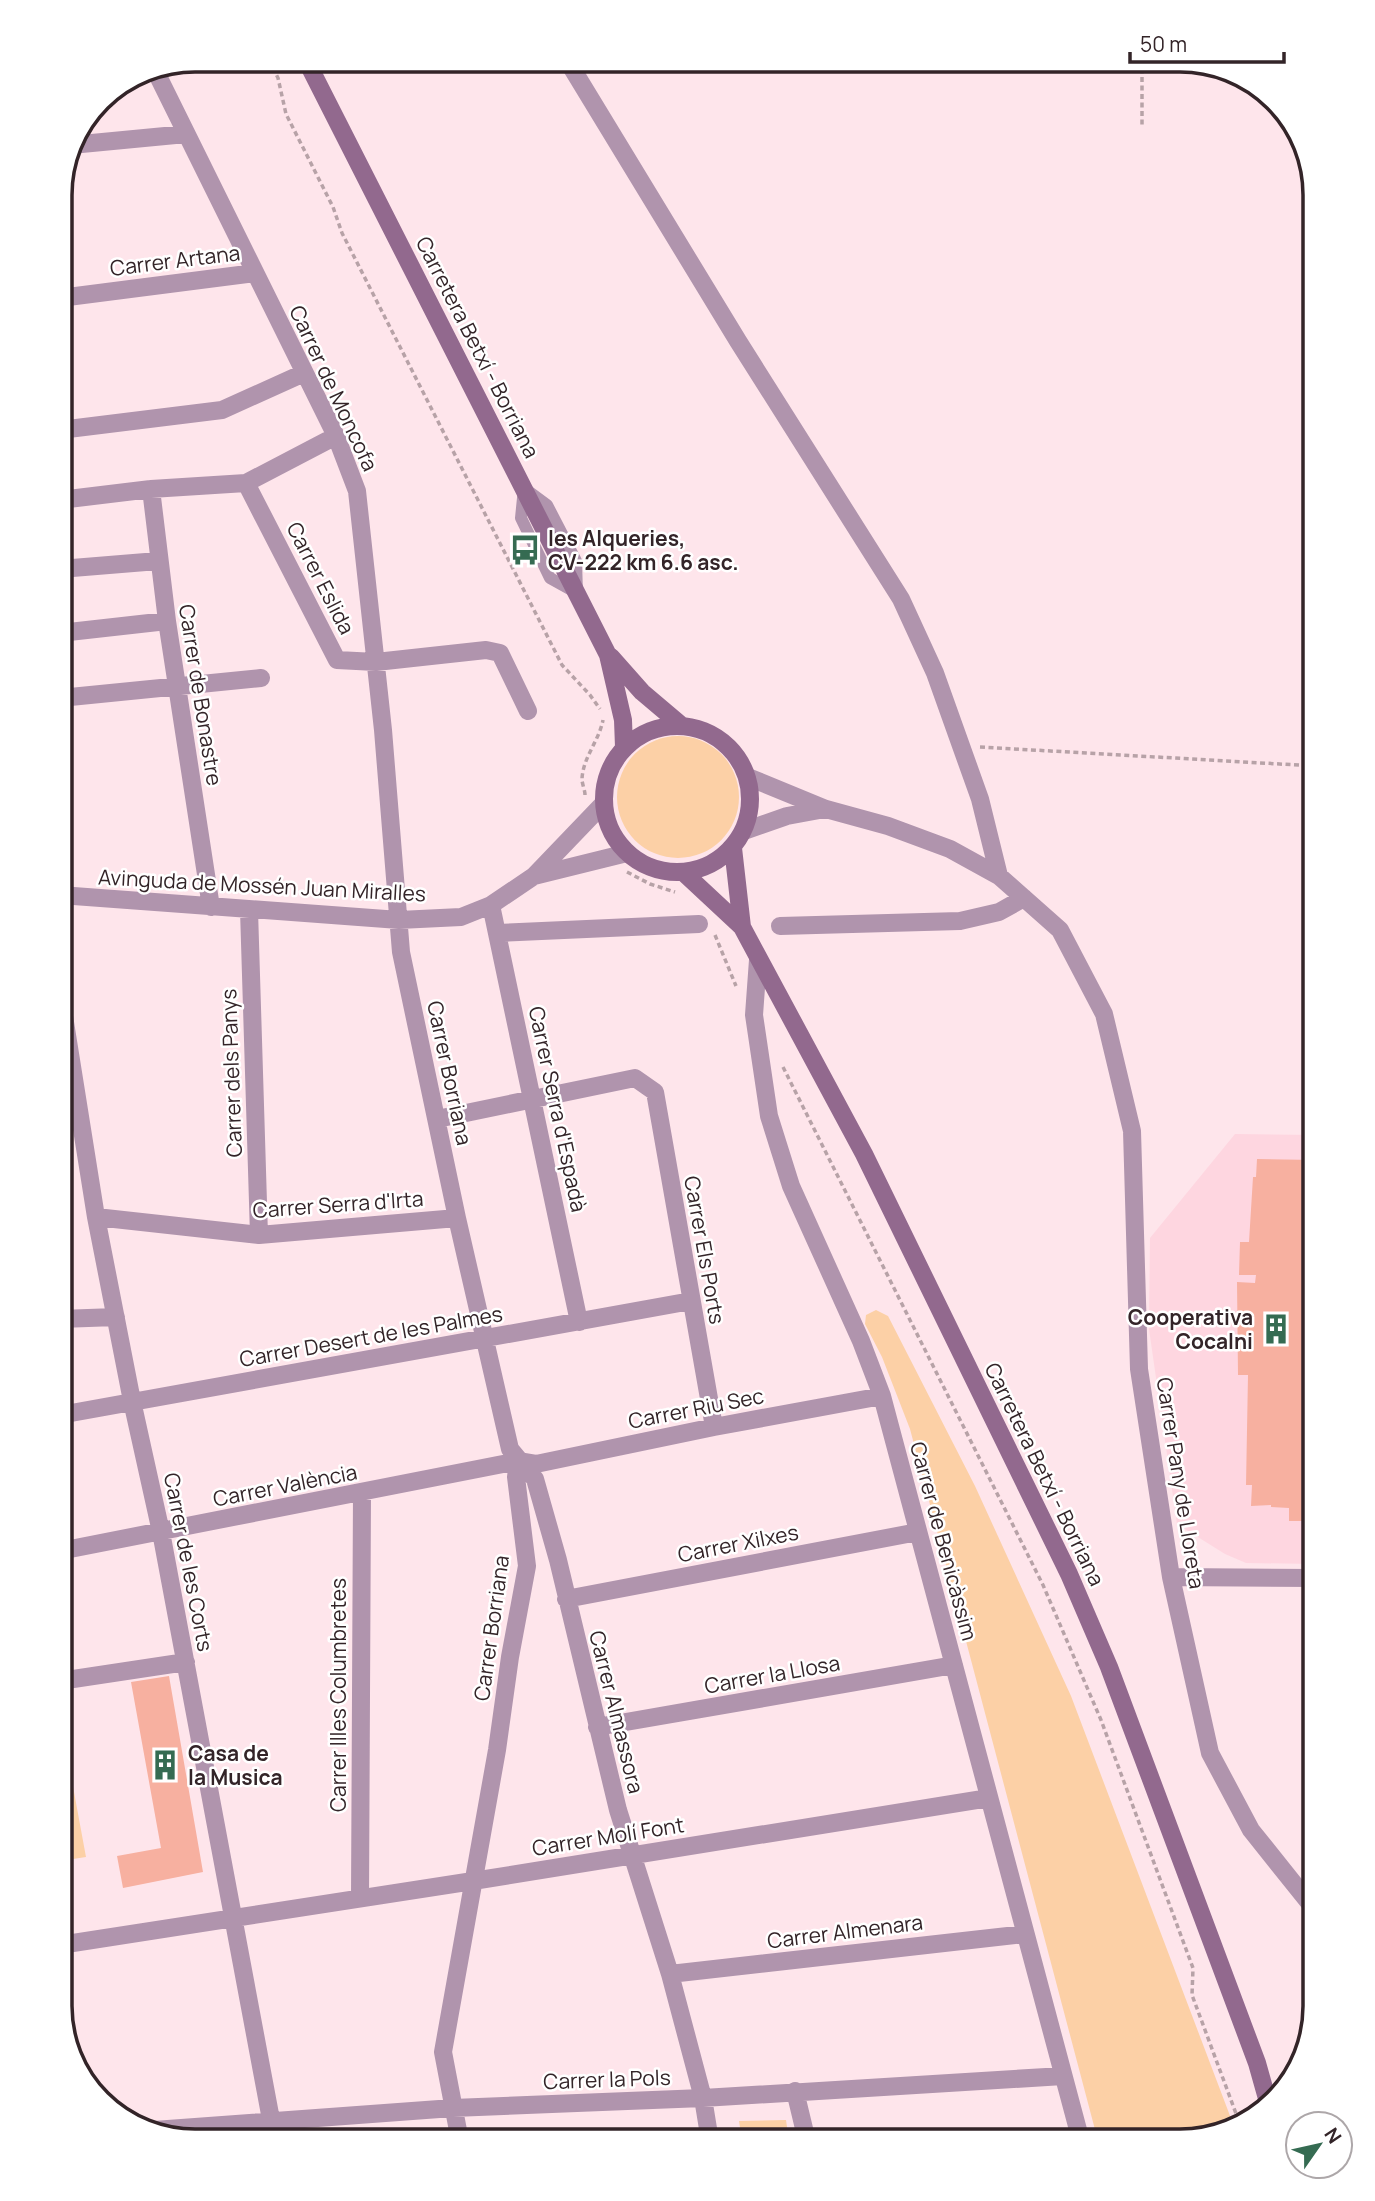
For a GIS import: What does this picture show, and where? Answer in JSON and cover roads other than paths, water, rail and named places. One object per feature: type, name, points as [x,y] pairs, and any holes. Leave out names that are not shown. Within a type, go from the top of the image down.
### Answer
[{"type":"main road","name":"Carretera Betxí - Borriana","points":[[312,72],[608,654],[623,720],[624,747]]},
{"type":"main road","name":"Carretera Betxí - Borriana","points":[[608,654],[642,692],[681,725]]},
{"type":"main road","points":[[681,725],[702,730],[722,740],[738,757],[748,777],[750,813],[744,831],[733,848],[719,860],[702,868],[683,872],[663,871],[644,864],[627,853],[615,838],[607,821],[604,803],[606,783],[612,764],[624,747],[641,735],[660,727],[681,725]]},
{"type":"main road","name":"Carretera Betxí - Borriana","points":[[733,848],[742,928]]},
{"type":"main road","name":"Carretera Betxí - Borriana","points":[[683,872],[742,928],[864,1154],[1069,1574],[1109,1667],[1257,2063],[1266,2094]]},
{"type":"main road","name":"Carretera Betxí - Borriana","points":[[1257,2063],[1274,2085]]},
{"type":"street","points":[[574,72],[738,341],[901,598],[935,673],[980,799],[999,876]]},
{"type":"street","name":"Carrer de Moncofa","points":[[159,77],[336,436],[357,491],[376,662],[399,920]]},
{"type":"street","points":[[82,144],[186,134]]},
{"type":"street","name":"Carrer Artana","points":[[72,296],[255,273]]},
{"type":"street","points":[[72,429],[222,410],[304,373]]},
{"type":"street","points":[[72,499],[151,489],[246,483],[336,436]]},
{"type":"street","name":"Carrer Eslida","points":[[246,483],[337,660],[376,662]]},
{"type":"street","name":"Carrer de Bonastre","points":[[151,489],[176,687],[211,907]]},
{"type":"street","points":[[72,568],[158,561]]},
{"type":"street","points":[[72,632],[167,621]]},
{"type":"street","points":[[376,662],[486,650],[500,653],[528,711]]},
{"type":"street","points":[[72,697],[261,678]]},
{"type":"street","name":"Carrer Pany de Lloreta","points":[[748,777],[826,809],[888,826],[950,849],[999,876],[1060,930],[1104,1014],[1132,1131],[1139,1369],[1171,1577],[1210,1753],[1251,1830],[1303,1895]]},
{"type":"street","name":"Avinguda de Mossén Juan Miralles","points":[[72,896],[399,920],[461,917],[491,905],[534,876],[604,803]]},
{"type":"street","name":"Carrer Pany de Lloreta","points":[[744,831],[787,816],[826,809]]},
{"type":"street","name":"Avinguda de Mossén Juan Miralles","points":[[534,876],[627,853]]},
{"type":"street","points":[[780,926],[960,921],[999,912],[1024,898]]},
{"type":"street","name":"Carrer Serra d'Espadà","points":[[491,905],[579,1322]]},
{"type":"street","name":"Carrer dels Panys","points":[[249,909],[259,1235]]},
{"type":"street","name":"Carrer Borriana","points":[[399,920],[401,952],[457,1218],[510,1450],[518,1461],[516,1477],[527,1566],[443,2052],[457,2129]]},
{"type":"street","points":[[497,933],[699,924]]},
{"type":"street","name":"Carrer de Benicàssim","points":[[758,960],[754,1015],[769,1116],[790,1186],[861,1341],[882,1396],[1078,2129]]},
{"type":"street","name":"Carrer de les Corts","points":[[72,1066],[96,1217],[161,1532],[273,2129]]},
{"type":"street","name":"Carrer Els Ports","points":[[534,1101],[635,1078],[655,1092],[714,1427]]},
{"type":"street","points":[[437,1119],[534,1101]]},
{"type":"street","name":"Carrer Serra d'Irta","points":[[96,1217],[259,1235],[457,1218]]},
{"type":"street","name":"Carrer Desert de les Palmes","points":[[72,1413],[691,1301]]},
{"type":"street","points":[[72,1319],[116,1317]]},
{"type":"street","name":"Carrer Riu Sec","points":[[518,1461],[536,1464],[882,1396]]},
{"type":"street","name":"Carrer València","points":[[72,1549],[518,1461]]},
{"type":"street","name":"Carrer Almassora","points":[[518,1461],[535,1479],[558,1560],[597,1727],[632,1855],[670,1974],[703,2098],[708,2129]]},
{"type":"street","name":"Carrer Illes Columbretes","points":[[360,1898],[362,1493]]},
{"type":"street","name":"Carrer Xilxes","points":[[566,1599],[918,1532]]},
{"type":"street","points":[[527,1566],[542,1560],[558,1560]]},
{"type":"street","points":[[1171,1577],[1303,1578]]},
{"type":"street","points":[[72,1679],[186,1662]]},
{"type":"street","name":"Carrer la Llosa","points":[[597,1727],[954,1665]]},
{"type":"street","name":"Carrer Molí Font","points":[[72,1943],[989,1798]]},
{"type":"street","name":"Carrer Almenara","points":[[670,1974],[1026,1934]]},
{"type":"street","name":"Carrer la Pols","points":[[178,2128],[453,2108],[703,2098],[1063,2076]]},
{"type":"street","points":[[796,2091],[804,2129]]},
{"type":"place","name":"les Alqueries, CV-222 km 6.6 asc.","points":[[525,550]]},
{"type":"place","name":"Cooperativa Cocalni","points":[[1276,1329]]},
{"type":"place","name":"Casa de la Musica","points":[[165,1765]]}]
